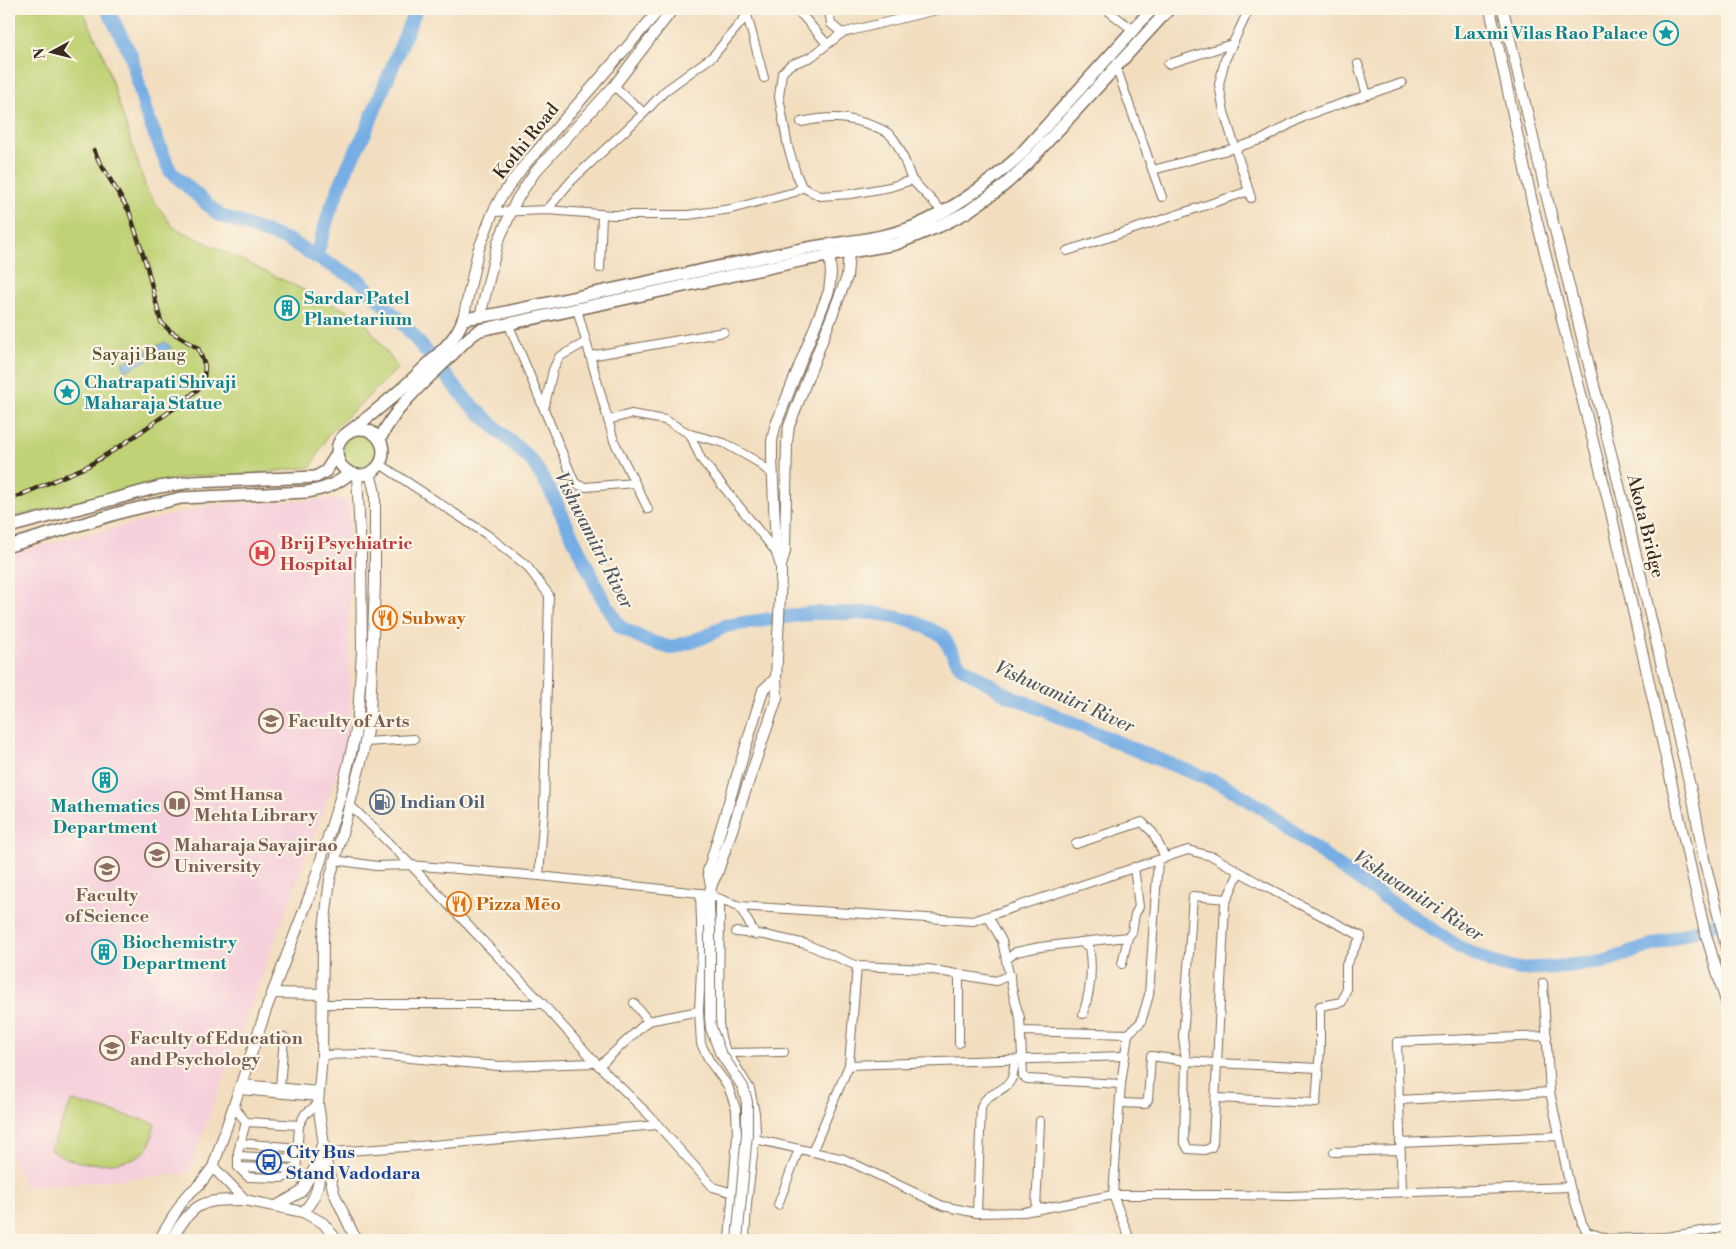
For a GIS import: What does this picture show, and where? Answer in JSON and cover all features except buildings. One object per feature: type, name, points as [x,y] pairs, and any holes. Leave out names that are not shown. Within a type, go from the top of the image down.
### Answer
[{"type":"highway","points":[[848,247],[914,226],[943,212],[961,202],[1001,172],[1018,157],[1152,9]]},
{"type":"highway","points":[[458,339],[463,319],[829,250],[896,244],[918,237],[967,212],[997,191],[1026,165],[1170,9]]},
{"type":"highway","points":[[380,439],[406,393],[458,339],[508,323],[829,250]]},
{"type":"highway","points":[[477,332],[480,317]]},
{"type":"highway","points":[[9,527],[93,504],[192,482],[316,477],[326,471],[337,454],[340,440],[379,409],[406,393]]},
{"type":"highway","points":[[9,546],[157,502],[191,496],[307,492],[330,487],[353,474],[370,473],[380,464],[384,452],[380,439],[363,428],[350,431]]},
{"type":"highway","points":[[337,454],[343,468],[353,474]]},
{"type":"main road","name":"Kothi Road","points":[[463,319],[478,250],[493,212],[501,198],[522,168],[660,9]]},
{"type":"main road","points":[[1490,9],[1532,202],[1610,508],[1700,909],[1727,1005]]},
{"type":"main road","name":"Akota Bridge","points":[[1503,9],[1547,198],[1628,521],[1691,789],[1704,859],[1727,950]]},
{"type":"main road","name":"Kothi Road","points":[[480,317],[498,242],[517,198],[535,172],[614,86],[670,10]]},
{"type":"main road","points":[[707,890],[717,874],[777,698],[776,678],[781,571],[785,551],[789,426],[847,277],[848,247]]},
{"type":"main road","points":[[781,571],[776,552],[772,441],[775,427],[829,291],[831,274],[829,250]]},
{"type":"main road","points":[[303,1212],[316,1195],[320,1182],[323,1155],[319,1097],[322,1054],[323,937],[330,879],[350,805],[370,714],[375,493],[370,473]]},
{"type":"main road","points":[[160,1240],[185,1197],[200,1184],[213,1167],[273,993],[311,892],[340,798],[358,716],[362,651],[361,554],[353,474]]},
{"type":"main road","points":[[737,1240],[747,1134],[747,1102],[743,1087],[720,1052],[711,1028],[708,871],[763,690],[776,678]]},
{"type":"main road","points":[[273,993],[291,992],[323,999]]},
{"type":"main road","points":[[323,1155],[334,1193],[356,1240]]},
{"type":"main road","points":[[276,1206],[301,1192],[323,1155]]},
{"type":"main road","points":[[213,1167],[245,1200]]},
{"type":"main road","points":[[171,1240],[184,1220],[194,1209],[203,1204],[214,1200],[245,1200],[303,1212],[323,1223],[337,1240]]},
{"type":"street","points":[[792,9],[802,15],[827,44]]},
{"type":"street","points":[[829,9],[831,24],[842,33]]},
{"type":"street","points":[[912,180],[890,187],[851,194],[820,196],[802,187],[788,147],[779,97],[782,73],[790,65],[811,57],[842,33],[940,9]]},
{"type":"street","points":[[1106,9],[1133,30]]},
{"type":"street","points":[[1067,251],[1250,195],[1224,112],[1219,84],[1225,60],[1249,9]]},
{"type":"street","points":[[752,11],[764,78]]},
{"type":"street","points":[[547,210],[571,181],[665,91],[713,56],[752,11]]},
{"type":"street","points":[[1168,64],[1232,44]]},
{"type":"street","points":[[1358,64],[1367,95]]},
{"type":"street","points":[[1116,67],[1162,198]]},
{"type":"street","points":[[1153,170],[1263,139],[1305,116],[1402,83]]},
{"type":"street","points":[[614,86],[644,113]]},
{"type":"street","points":[[801,122],[833,118],[853,121],[884,130],[892,136],[899,148],[912,180],[943,212]]},
{"type":"street","points":[[493,212],[510,213],[547,210],[602,214],[688,215],[731,210],[795,192],[802,187]]},
{"type":"street","points":[[600,268],[602,214]]},
{"type":"street","points":[[576,308],[614,441],[648,509]]},
{"type":"street","points":[[508,323],[570,473],[578,485],[585,487],[635,483]]},
{"type":"street","points":[[590,356],[724,332]]},
{"type":"street","points":[[544,409],[552,370],[559,356],[586,342]]},
{"type":"street","points":[[608,420],[631,414],[665,420],[690,434],[724,443],[756,461],[773,475]]},
{"type":"street","points":[[690,434],[701,459],[776,552]]},
{"type":"street","points":[[380,464],[486,534],[526,565],[549,595],[544,810],[539,876]]},
{"type":"street","points":[[365,742],[414,739]]},
{"type":"street","points":[[350,805],[410,865],[543,1004],[598,1065],[658,1125],[713,1187],[732,1193]]},
{"type":"street","points":[[1076,844],[1142,822],[1153,833],[1161,858],[1149,995],[1141,1022],[1128,1034],[1121,1084],[1113,1195],[1130,1240]]},
{"type":"street","points":[[334,860],[377,866],[410,865],[707,890],[720,900],[739,906],[973,921],[1188,850],[1214,857],[1361,936],[1346,965],[1346,990],[1342,1002],[1320,1006],[1316,1103],[1216,1098]]},
{"type":"street","points":[[1122,964],[1128,937],[1132,932],[1135,914],[1139,907],[1134,868]]},
{"type":"street","points":[[1227,899],[1193,896],[1183,1036],[1186,1061],[1184,1141],[1188,1149],[1204,1150],[1211,1148],[1213,1142],[1225,904],[1239,872]]},
{"type":"street","points":[[707,890],[699,1011],[701,1044],[710,1062],[728,1086],[736,1109],[737,1135],[729,1240]]},
{"type":"street","points":[[720,900],[719,1023],[721,1038],[750,1089],[755,1113],[755,1139],[744,1240]]},
{"type":"street","points":[[739,906],[756,934]]},
{"type":"street","points":[[977,1213],[981,1107],[983,1101],[1008,1085],[1012,1079],[1018,1060],[1020,1031],[1020,1018],[1002,941],[988,916]]},
{"type":"street","points":[[736,932],[806,944],[857,966],[928,969],[996,981],[1010,975]]},
{"type":"street","points":[[1006,960],[1016,952],[1040,947],[1128,937]]},
{"type":"street","points":[[1081,942],[1088,947],[1091,958],[1089,996],[1083,1014]]},
{"type":"street","points":[[812,1152],[848,1065],[857,966]]},
{"type":"street","points":[[959,1042],[960,974]]},
{"type":"street","points":[[1543,984],[1550,1092],[1570,1187],[1587,1232],[1609,1239],[1666,1237],[1727,1227]]},
{"type":"street","points":[[323,999],[543,1004]]},
{"type":"street","points":[[634,1003],[648,1020]]},
{"type":"street","points":[[322,1054],[382,1056],[498,1066],[598,1065],[648,1020],[699,1011]]},
{"type":"street","points":[[1020,1031],[1128,1034]]},
{"type":"street","points":[[1402,1192],[1397,1042],[1547,1036]]},
{"type":"street","points":[[280,1087],[284,1037]]},
{"type":"street","points":[[728,1053],[784,1052]]},
{"type":"street","points":[[848,1065],[1125,1056]]},
{"type":"street","points":[[1121,1103],[1145,1104],[1148,1100],[1151,1056],[1186,1061],[1318,1068]]},
{"type":"street","points":[[1018,1060],[1023,1076],[1027,1079],[1121,1084]]},
{"type":"street","points":[[241,1087],[280,1087],[319,1097]]},
{"type":"street","points":[[241,1087],[319,1097]]},
{"type":"street","points":[[1398,1100],[1550,1092]]},
{"type":"street","points":[[246,1122],[240,1143],[238,1167],[248,1177],[282,1178],[296,1174],[298,1125],[319,1097]]},
{"type":"street","points":[[234,1107],[246,1122],[298,1125]]},
{"type":"street","points":[[1036,1210],[1040,1121]]},
{"type":"street","points":[[323,1155],[658,1125]]},
{"type":"street","points":[[737,1135],[844,1159],[943,1206],[977,1213],[1036,1210],[1113,1195],[1227,1194],[1288,1196],[1570,1187]]},
{"type":"street","points":[[1334,1152],[1559,1136]]},
{"type":"street","points":[[240,1143],[298,1148]]},
{"type":"street","points":[[778,1204],[799,1149]]},
{"type":"street","points":[[238,1156],[297,1159]]},
{"type":"shaded area","name":"Maharaja Sayajirao University","points":[[348,499],[350,739],[188,1173],[25,1188],[9,1149],[9,553],[219,504]]},
{"type":"green space","name":"Sayaji Baug","points":[[9,9],[82,9],[103,54],[147,191],[173,227],[362,318],[398,368],[328,435],[311,467],[234,476],[192,476],[9,518]]},
{"type":"green space","points":[[360,434],[372,439],[377,451],[372,463],[360,468],[348,463],[343,451],[348,439]]},
{"type":"green space","points":[[72,1101],[155,1123],[149,1146],[141,1155],[132,1159],[100,1164],[72,1160],[50,1150]]},
{"type":"water","points":[[165,342],[172,348],[125,371],[122,363]]},
{"type":"waterway","name":"Vishwamitri River","points":[[107,9],[131,55],[146,113],[170,171],[219,215],[290,241],[359,280],[406,327],[467,401],[532,461],[550,490],[601,596],[620,627],[648,641],[671,648],[704,637],[725,626],[812,613],[875,613],[913,621],[942,635],[960,666],[1006,694],[1140,752],[1226,786],[1268,812],[1331,861],[1403,910],[1459,947],[1493,963],[1519,969],[1603,962],[1720,922],[1727,922]]},
{"type":"waterway","points":[[316,257],[329,213],[348,166],[365,133],[416,9]]},
{"type":"railway","points":[[9,500],[88,466],[122,445],[186,400],[199,388],[204,378],[205,366],[198,348],[170,331],[161,322],[147,267],[129,211],[94,150]]},
{"type":"place","name":"Laxmi Vilas Rao Palace","points":[[1666,33]]},
{"type":"place","name":"Sardar Patel Planetarium","points":[[287,308]]},
{"type":"place","name":"Chatrapati Shivaji Maharaja Statue","points":[[67,392]]},
{"type":"place","name":"Brij Psychiatric Hospital","points":[[262,553]]},
{"type":"place","name":"Subway","points":[[385,618]]},
{"type":"place","name":"Faculty of Arts","points":[[271,721]]},
{"type":"place","name":"Mathematics Department","points":[[105,780]]},
{"type":"place","name":"Indian Oil","points":[[382,802]]},
{"type":"place","name":"Smt Hansa Mehta Library","points":[[177,804]]},
{"type":"place","name":"Maharaja Sayajirao University","points":[[157,855]]},
{"type":"place","name":"Faculty of Science","points":[[107,869]]},
{"type":"place","name":"Pizza Mēo","points":[[459,904]]},
{"type":"place","name":"Biochemistry Department","points":[[104,952]]},
{"type":"place","name":"Faculty of Education and Psychology","points":[[112,1048]]},
{"type":"place","name":"City Bus Stand Vadodara","points":[[269,1162]]}]
